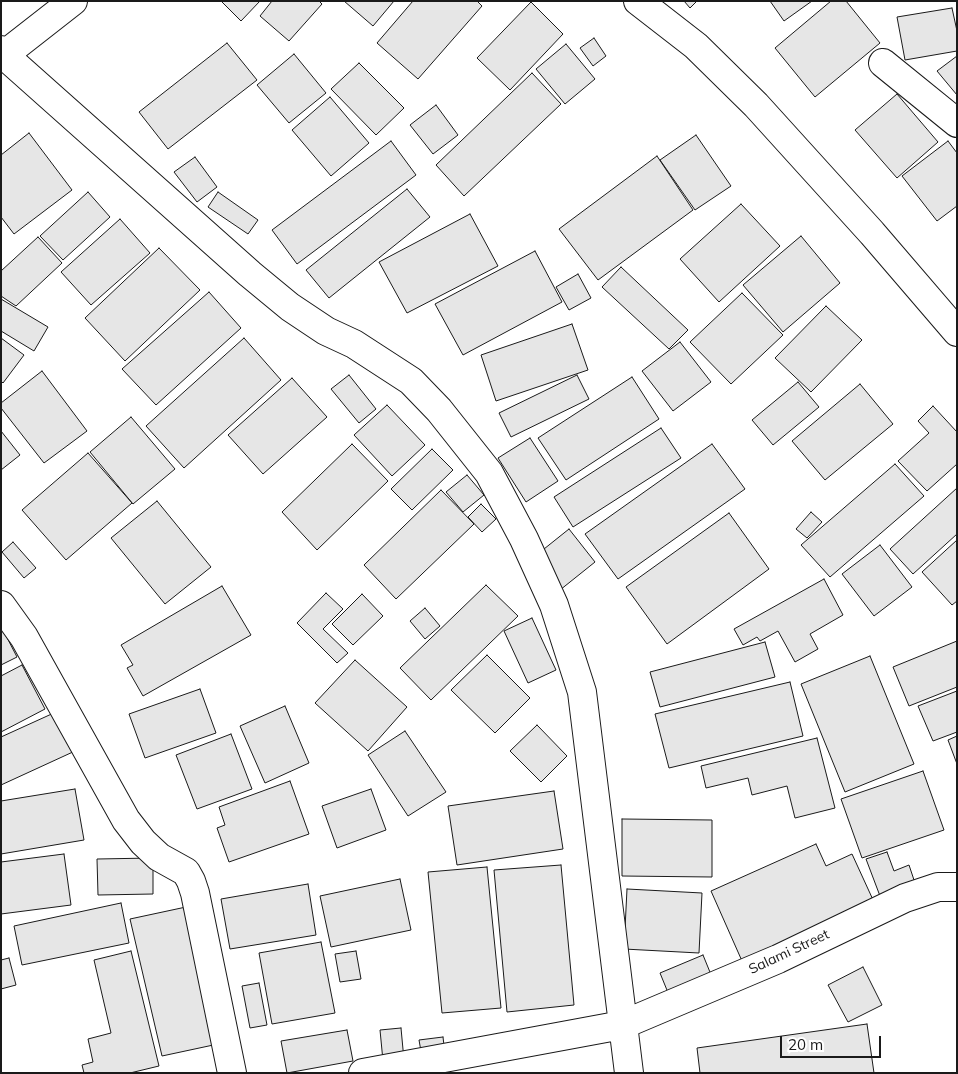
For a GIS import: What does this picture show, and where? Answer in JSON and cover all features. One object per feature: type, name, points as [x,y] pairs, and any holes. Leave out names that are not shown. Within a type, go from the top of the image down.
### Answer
[{"type":"street","points":[[72,1],[3,53],[250,274],[290,307],[326,331],[354,344],[411,381],[439,410],[489,474],[524,539],[554,604],[582,692],[629,1073]]},
{"type":"street","points":[[638,1],[696,46],[756,105],[872,233],[957,332]]},
{"type":"street","points":[[883,63],[957,123]]},
{"type":"street","points":[[1,605],[24,637],[126,820],[143,842],[159,857],[186,872],[191,881],[232,1073]]},
{"type":"street","name":"Salami Street","points":[[363,1073],[622,1025],[778,959],[905,898],[938,887],[957,887]]},
{"type":"building","points":[[221,1],[260,1],[241,21]]},
{"type":"building","points":[[272,1],[319,1],[322,4],[289,41],[260,16]]},
{"type":"building","points":[[344,1],[394,1],[373,26]]},
{"type":"building","points":[[413,1],[477,1],[482,6],[418,79],[377,43]]},
{"type":"building","points":[[684,1],[697,1],[690,8]]},
{"type":"building","points":[[770,1],[812,1],[784,21]]},
{"type":"building","points":[[831,1],[846,1],[880,43],[815,97],[775,48]]},
{"type":"building","points":[[531,2],[563,34],[510,90],[477,58]]},
{"type":"building","points":[[952,8],[957,31],[957,51],[905,60],[897,17]]},
{"type":"building","points":[[594,38],[606,56],[593,66],[580,48]]},
{"type":"building","points":[[227,43],[257,80],[168,149],[139,112]]},
{"type":"building","points":[[566,44],[595,79],[565,104],[536,69]]},
{"type":"building","points":[[294,54],[326,93],[289,123],[257,85]]},
{"type":"building","points":[[957,56],[957,95],[937,71]]},
{"type":"building","points":[[359,63],[404,108],[376,135],[331,89]]},
{"type":"building","points":[[532,73],[561,104],[464,196],[436,165]]},
{"type":"building","points":[[897,94],[938,142],[897,178],[855,130]]},
{"type":"building","points":[[330,97],[369,143],[331,176],[292,130]]},
{"type":"building","points":[[436,105],[458,135],[433,154],[410,125]]},
{"type":"building","points":[[29,133],[72,190],[14,234],[1,217],[1,155]]},
{"type":"building","points":[[696,135],[731,186],[695,210],[660,160]]},
{"type":"building","points":[[391,141],[416,175],[297,264],[272,230]]},
{"type":"building","points":[[948,141],[957,153],[957,206],[937,221],[902,176]]},
{"type":"building","points":[[657,156],[693,210],[598,280],[559,229]]},
{"type":"building","points":[[195,157],[217,187],[197,202],[174,172]]},
{"type":"building","points":[[407,189],[430,217],[329,298],[306,270]]},
{"type":"building","points":[[88,192],[110,217],[63,260],[40,236]]},
{"type":"building","points":[[218,192],[258,220],[248,234],[208,207]]},
{"type":"building","points":[[741,204],[780,246],[719,302],[680,259]]},
{"type":"building","points":[[470,214],[498,266],[407,313],[379,262]]},
{"type":"building","points":[[120,219],[150,253],[91,305],[61,272]]},
{"type":"building","points":[[801,236],[840,283],[783,332],[743,285]]},
{"type":"building","points":[[38,237],[62,263],[16,306],[1,296],[1,271]]},
{"type":"building","points":[[159,248],[200,290],[125,361],[85,318]]},
{"type":"building","points":[[535,251],[562,302],[463,355],[435,304]]},
{"type":"building","points":[[621,267],[688,330],[669,349],[602,287]]},
{"type":"building","points":[[578,274],[591,298],[569,310],[556,287]]},
{"type":"building","points":[[209,292],[241,328],[156,405],[122,369]]},
{"type":"building","points":[[742,293],[783,335],[731,384],[690,342]]},
{"type":"building","points":[[1,299],[48,327],[34,351],[1,331]]},
{"type":"building","points":[[826,306],[862,340],[811,392],[775,358]]},
{"type":"building","points":[[572,324],[588,370],[496,401],[481,355]]},
{"type":"building","points":[[1,338],[24,355],[3,383],[1,381]]},
{"type":"building","points":[[244,338],[281,380],[184,468],[146,426]]},
{"type":"building","points":[[680,342],[711,382],[673,411],[642,371]]},
{"type":"building","points":[[42,371],[87,431],[44,463],[1,408],[1,403]]},
{"type":"building","points":[[349,375],[376,409],[359,423],[331,389]]},
{"type":"building","points":[[577,375],[589,399],[511,437],[499,413]]},
{"type":"building","points":[[632,377],[659,419],[566,480],[538,438]]},
{"type":"building","points":[[292,378],[327,417],[263,474],[228,435]]},
{"type":"building","points":[[798,382],[819,407],[773,445],[752,420]]},
{"type":"building","points":[[860,384],[893,424],[825,480],[792,441]]},
{"type":"building","points":[[387,405],[425,445],[392,476],[354,435]]},
{"type":"building","points":[[933,406],[957,432],[957,464],[927,491],[898,461],[929,433],[918,421]]},
{"type":"building","points":[[131,417],[175,469],[133,504],[90,452]]},
{"type":"building","points":[[661,428],[681,458],[573,527],[554,497]]},
{"type":"building","points":[[1,431],[20,455],[1,470]]},
{"type":"building","points":[[530,438],[558,481],[526,502],[498,458]]},
{"type":"building","points":[[352,444],[388,481],[317,550],[282,512]]},
{"type":"building","points":[[712,444],[745,489],[618,579],[585,534]]},
{"type":"building","points":[[432,449],[453,470],[412,510],[391,489]]},
{"type":"building","points":[[88,453],[132,503],[66,560],[22,510]]},
{"type":"building","points":[[895,464],[924,496],[830,577],[801,545]]},
{"type":"building","points":[[467,475],[484,495],[463,512],[446,492]]},
{"type":"building","points":[[957,488],[957,534],[913,574],[890,549]]},
{"type":"building","points":[[441,490],[474,524],[396,599],[364,565]]},
{"type":"building","points":[[157,501],[211,567],[165,604],[111,538]]},
{"type":"building","points":[[481,504],[496,519],[482,532],[468,517]]},
{"type":"building","points":[[811,512],[822,522],[807,538],[796,529]]},
{"type":"building","points":[[729,513],[769,569],[667,644],[626,587]]},
{"type":"building","points":[[569,529],[595,562],[560,590],[534,557]]},
{"type":"building","points":[[957,540],[957,601],[952,605],[922,572]]},
{"type":"building","points":[[13,542],[36,568],[24,578],[2,552]]},
{"type":"building","points":[[880,545],[912,587],[874,616],[842,574]]},
{"type":"building","points":[[824,579],[843,615],[810,634],[818,649],[795,662],[778,631],[760,641],[757,637],[743,645],[734,629]]},
{"type":"building","points":[[486,585],[518,616],[431,700],[400,668]]},
{"type":"building","points":[[222,586],[251,635],[143,696],[127,668],[133,665],[121,645]]},
{"type":"building","points":[[326,593],[343,609],[323,629],[348,653],[337,663],[297,623]]},
{"type":"building","points":[[362,594],[383,616],[353,645],[332,624]]},
{"type":"building","points":[[425,608],[440,626],[425,639],[410,621]]},
{"type":"building","points":[[532,618],[556,670],[528,683],[504,631]]},
{"type":"building","points":[[1,626],[17,657],[1,665]]},
{"type":"building","points":[[957,641],[957,687],[909,706],[893,667]]},
{"type":"building","points":[[765,642],[775,677],[660,707],[650,672]]},
{"type":"building","points":[[487,655],[530,698],[495,733],[451,690]]},
{"type":"building","points":[[870,656],[914,764],[845,792],[801,684]]},
{"type":"building","points":[[355,660],[407,707],[368,751],[315,703]]},
{"type":"building","points":[[22,665],[45,709],[1,732],[1,676]]},
{"type":"building","points":[[790,682],[803,736],[669,768],[655,714]]},
{"type":"building","points":[[200,689],[216,733],[145,758],[129,714]]},
{"type":"building","points":[[957,691],[957,732],[933,741],[918,706]]},
{"type":"building","points":[[285,706],[309,763],[265,783],[240,726]]},
{"type":"building","points":[[56,712],[75,751],[1,785],[1,737]]},
{"type":"building","points":[[537,725],[567,756],[541,782],[510,751]]},
{"type":"building","points":[[405,731],[446,792],[408,816],[368,755]]},
{"type":"building","points":[[231,734],[252,789],[197,809],[176,755]]},
{"type":"building","points":[[957,736],[957,764],[948,740]]},
{"type":"building","points":[[817,738],[835,808],[795,818],[787,786],[752,795],[748,778],[706,788],[701,766]]},
{"type":"building","points":[[923,771],[944,830],[862,858],[841,799]]},
{"type":"building","points":[[290,781],[309,834],[229,862],[217,828],[225,825],[219,807]]},
{"type":"building","points":[[75,789],[84,840],[1,854],[1,801]]},
{"type":"building","points":[[371,789],[386,830],[337,848],[322,806]]},
{"type":"building","points":[[554,791],[563,849],[457,865],[448,806]]},
{"type":"building","points":[[622,819],[712,820],[712,877],[622,876]]},
{"type":"building","points":[[816,844],[826,866],[852,854],[874,902],[742,961],[711,891]]},
{"type":"building","points":[[887,852],[894,871],[909,865],[915,883],[880,896],[866,859]]},
{"type":"building","points":[[64,854],[71,905],[1,914],[1,862]]},
{"type":"building","points":[[153,858],[153,894],[98,895],[97,859]]},
{"type":"building","points":[[561,865],[574,1005],[507,1012],[494,870]]},
{"type":"building","points":[[487,867],[501,1008],[442,1013],[428,872]]},
{"type":"building","points":[[400,879],[411,930],[331,947],[320,896]]},
{"type":"building","points":[[308,884],[316,935],[230,949],[221,899]]},
{"type":"building","points":[[627,889],[702,893],[699,953],[624,949]]},
{"type":"building","points":[[121,903],[129,943],[22,965],[14,926]]},
{"type":"building","points":[[186,907],[218,1044],[162,1056],[130,919]]},
{"type":"building","points":[[321,942],[335,1013],[272,1024],[259,953]]},
{"type":"building","points":[[131,951],[159,1066],[130,1073],[84,1073],[82,1065],[93,1062],[88,1039],[111,1033],[94,960]]},
{"type":"building","points":[[356,951],[361,979],[340,982],[335,954]]},
{"type":"building","points":[[703,955],[714,982],[671,1000],[660,973]]},
{"type":"building","points":[[9,958],[16,985],[1,989],[1,960]]},
{"type":"building","points":[[863,967],[882,1005],[848,1022],[828,985]]},
{"type":"building","points":[[259,983],[267,1025],[250,1028],[242,986]]},
{"type":"building","points":[[867,1024],[874,1073],[700,1073],[697,1048]]},
{"type":"building","points":[[401,1028],[404,1060],[383,1061],[380,1030]]},
{"type":"building","points":[[347,1030],[353,1061],[287,1073],[281,1041]]},
{"type":"building","points":[[443,1037],[445,1054],[422,1057],[419,1040]]}]
